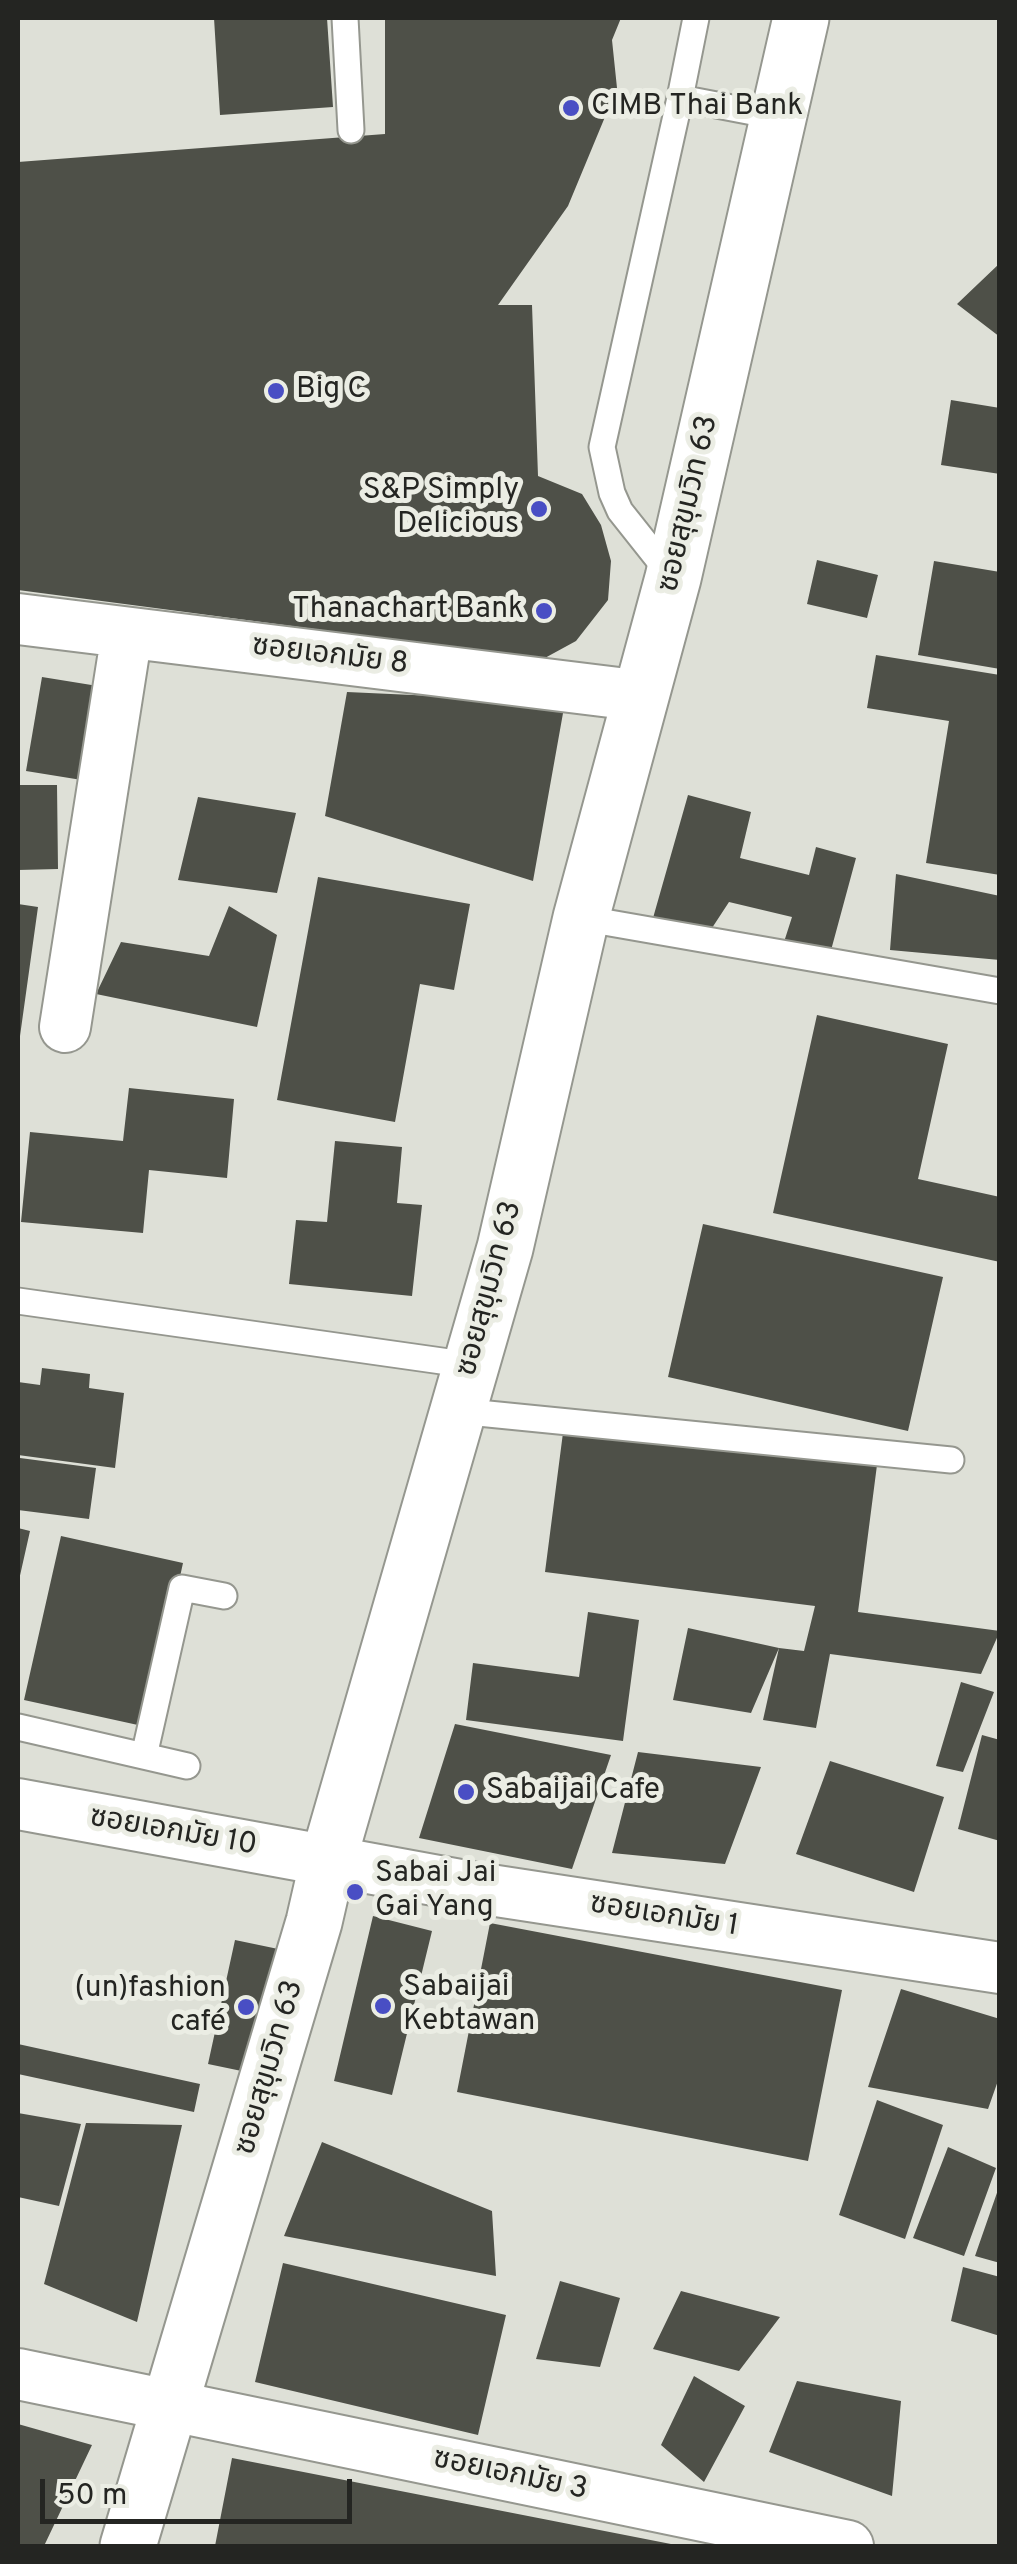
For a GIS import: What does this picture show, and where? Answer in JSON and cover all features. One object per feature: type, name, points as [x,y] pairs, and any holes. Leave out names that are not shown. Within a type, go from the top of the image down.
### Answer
[{"type":"main road","name":"ซอยสุขุมวิท 63","points":[[128,2546],[314,1922],[328,1861],[505,1248],[580,918],[673,578],[800,18]]},
{"type":"street","name":"ซอยเอกมัย 8","points":[[18,619],[643,696]]},
{"type":"street","points":[[65,1027],[127,633]]},
{"type":"street","name":"ซอยเอกมัย 10","points":[[18,1804],[328,1861]]},
{"type":"street","name":"ซอยเอกมัย 1","points":[[328,1861],[477,1888],[1000,1968]]},
{"type":"street","name":"ซอยเอกมัย 3","points":[[18,2374],[848,2546]]},
{"type":"lane","points":[[345,18],[351,130]]},
{"type":"lane","points":[[673,578],[620,511],[602,447],[696,18]]},
{"type":"lane","points":[[680,98],[779,117]]},
{"type":"lane","points":[[580,918],[1000,991]]},
{"type":"lane","points":[[18,1301],[464,1388],[950,1460]]},
{"type":"lane","points":[[144,1756],[182,1588],[224,1596]]},
{"type":"lane","points":[[18,1727],[187,1766]]},
{"type":"building","points":[[214,18],[327,18],[333,107],[220,115]]},
{"type":"building","name":"Big C","points":[[385,18],[621,18],[612,40],[617,88],[568,206],[498,305],[532,305],[538,476],[582,494],[601,525],[611,561],[608,600],[576,641],[543,659],[18,590],[18,162],[385,134]]},
{"type":"building","points":[[1000,263],[1000,337],[957,304]]},
{"type":"building","points":[[951,400],[1000,408],[1000,474],[941,465]]},
{"type":"building","points":[[817,560],[878,575],[867,618],[807,604]]},
{"type":"building","points":[[934,561],[1000,572],[1000,669],[918,655]]},
{"type":"building","points":[[876,655],[1000,675],[1000,875],[926,863],[949,721],[867,708]]},
{"type":"building","points":[[42,677],[110,688],[94,782],[26,771]]},
{"type":"building","points":[[347,692],[565,702],[533,881],[325,816]]},
{"type":"building","points":[[18,785],[57,785],[58,869],[18,870]]},
{"type":"building","points":[[688,795],[751,812],[740,858],[809,875],[816,847],[856,858],[830,954],[784,942],[792,917],[729,902],[712,928],[653,918]]},
{"type":"building","points":[[198,797],[296,813],[277,893],[178,880]]},
{"type":"building","points":[[896,874],[1000,896],[1000,960],[890,950]]},
{"type":"building","points":[[318,877],[470,904],[454,990],[420,984],[395,1122],[277,1100]]},
{"type":"building","points":[[18,904],[38,907],[20,1036],[18,1036]]},
{"type":"building","points":[[229,906],[277,935],[257,1027],[96,994],[121,942],[209,956]]},
{"type":"building","points":[[817,1015],[948,1044],[918,1179],[1000,1197],[1000,1262],[773,1213]]},
{"type":"building","points":[[129,1088],[234,1099],[227,1178],[149,1170],[143,1233],[21,1222],[30,1132],[123,1141]]},
{"type":"building","points":[[335,1141],[402,1147],[397,1203],[422,1205],[412,1296],[289,1284],[296,1220],[327,1222]]},
{"type":"building","points":[[703,1224],[943,1277],[908,1431],[668,1377]]},
{"type":"building","points":[[42,1368],[90,1374],[89,1388],[124,1393],[115,1468],[18,1455],[18,1382],[40,1385]]},
{"type":"building","points":[[564,1425],[877,1465],[858,1612],[1000,1631],[981,1674],[830,1654],[816,1728],[763,1720],[779,1648],[804,1651],[815,1606],[545,1572]]},
{"type":"building","points":[[20,1458],[96,1468],[89,1519],[18,1510]]},
{"type":"building","points":[[18,1528],[30,1531],[19,1580],[18,1579]]},
{"type":"building","points":[[61,1536],[183,1563],[147,1727],[24,1700]]},
{"type":"building","points":[[588,1612],[639,1620],[623,1741],[466,1720],[473,1663],[579,1677]]},
{"type":"building","points":[[688,1628],[779,1648],[751,1713],[673,1700]]},
{"type":"building","points":[[961,1682],[994,1692],[963,1772],[936,1766]]},
{"type":"building","points":[[455,1724],[611,1755],[572,1869],[419,1838]]},
{"type":"building","points":[[982,1735],[1000,1740],[1000,1841],[958,1829]]},
{"type":"building","points":[[638,1752],[761,1767],[725,1864],[612,1853]]},
{"type":"building","points":[[830,1761],[944,1797],[914,1892],[796,1854]]},
{"type":"building","name":"Sabaijai Kebtawan","points":[[373,1916],[432,1931],[392,2095],[334,2081]]},
{"type":"building","points":[[490,1923],[842,1990],[808,2161],[457,2092]]},
{"type":"building","name":"(un)fashion café","points":[[235,1940],[283,1950],[256,2074],[208,2064]]},
{"type":"building","points":[[901,1989],[1000,2019],[1000,2075],[988,2109],[868,2087]]},
{"type":"building","points":[[18,2044],[200,2084],[194,2112],[18,2074]]},
{"type":"building","points":[[877,2100],[943,2125],[905,2239],[839,2215]]},
{"type":"building","points":[[18,2113],[81,2124],[59,2206],[18,2197]]},
{"type":"building","points":[[86,2123],[182,2125],[137,2322],[44,2284]]},
{"type":"building","points":[[322,2142],[492,2211],[496,2276],[284,2236]]},
{"type":"building","points":[[948,2147],[996,2168],[964,2256],[913,2238]]},
{"type":"building","points":[[1000,2187],[1000,2263],[975,2256]]},
{"type":"building","points":[[283,2263],[506,2315],[478,2435],[255,2382]]},
{"type":"building","points":[[963,2267],[1000,2277],[1000,2336],[951,2321]]},
{"type":"building","points":[[560,2281],[620,2298],[600,2367],[536,2359]]},
{"type":"building","points":[[681,2291],[780,2317],[739,2371],[653,2349]]},
{"type":"building","points":[[694,2376],[745,2406],[704,2482],[661,2445]]},
{"type":"building","points":[[797,2381],[901,2401],[892,2496],[769,2452]]},
{"type":"building","points":[[18,2424],[92,2445],[44,2546],[18,2546]]},
{"type":"building","points":[[232,2458],[676,2545],[676,2546],[215,2546]]},
{"type":"place","name":"CIMB Thai Bank","points":[[571,108]]},
{"type":"place","name":"Big C","points":[[276,391]]},
{"type":"place","name":"S&P Simply Delicious","points":[[539,509]]},
{"type":"place","name":"Thanachart Bank","points":[[544,611]]},
{"type":"place","name":"Sabaijai Cafe","points":[[466,1792]]},
{"type":"place","name":"Sabai Jai Gai Yang","points":[[355,1892]]},
{"type":"place","name":"Sabaijai Kebtawan","points":[[383,2006]]},
{"type":"place","name":"(un)fashion café","points":[[246,2007]]}]
